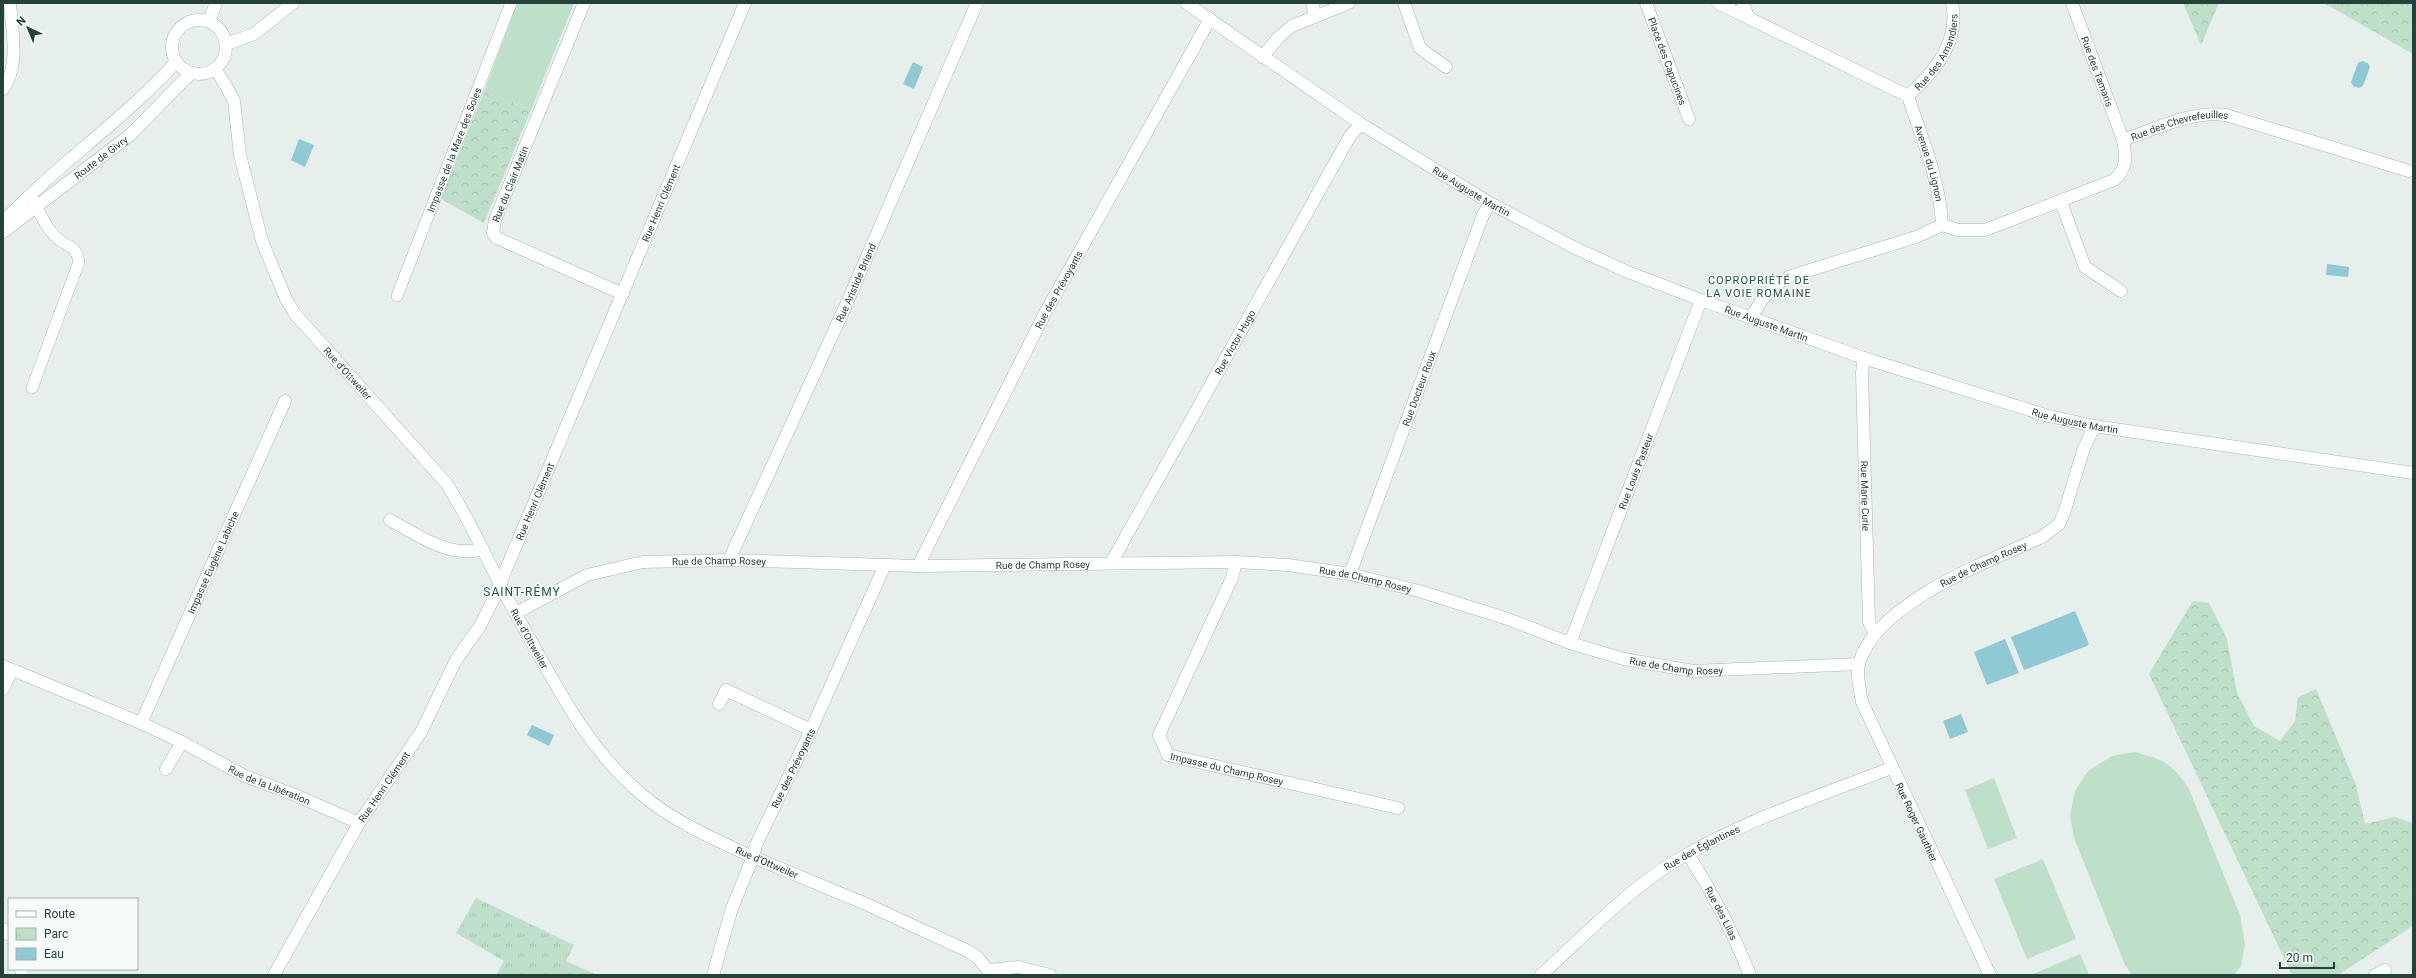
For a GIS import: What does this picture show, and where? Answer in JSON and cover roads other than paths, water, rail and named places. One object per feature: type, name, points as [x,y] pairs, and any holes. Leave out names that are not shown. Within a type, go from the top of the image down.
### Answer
[{"type":"street","points":[[3,90],[11,76],[13,62],[10,3]]},
{"type":"street","points":[[209,21],[216,3]]},
{"type":"street","points":[[227,44],[254,34],[293,3]]},
{"type":"street","name":"Rue du Clair Matin","points":[[584,3],[495,220],[493,233],[497,238],[623,294]]},
{"type":"street","name":"Rue Henri Clément","points":[[274,975],[359,823],[421,732],[456,660],[480,626],[500,585],[745,3]]},
{"type":"street","name":"Rue Aristide Briand","points":[[729,560],[846,305],[977,3]]},
{"type":"street","name":"Rue Auguste Martin","points":[[1186,3],[1361,124],[1490,204],[1615,266],[1701,300],[1864,358],[2044,415],[2094,426],[2413,474]]},
{"type":"street","points":[[1313,3],[1314,16]]},
{"type":"street","points":[[1262,57],[1278,37],[1292,26],[1349,3]]},
{"type":"street","points":[[1404,3],[1420,48],[1446,67]]},
{"type":"street","name":"Place des Capucines","points":[[1646,3],[1689,119]]},
{"type":"street","points":[[1718,3],[1908,96]]},
{"type":"street","points":[[1743,3],[1748,17]]},
{"type":"street","name":"Rue des Amandiers","points":[[1908,96],[1923,82],[1950,46],[1953,29],[1952,3]]},
{"type":"street","name":"Rue des Tamaris","points":[[2072,3],[2123,140]]},
{"type":"street","name":"Rue des Prévoyants","points":[[918,566],[1044,315],[1210,19]]},
{"type":"street","points":[[191,21],[209,21],[221,30],[227,44],[224,58],[215,69],[208,73],[192,73],[176,62],[172,48],[177,32],[191,21]]},
{"type":"street","name":"Route de Givry","points":[[3,221],[107,130],[156,84],[176,62]]},
{"type":"street","name":"Rue d'Ottweiler","points":[[215,69],[234,101],[240,155],[262,241],[289,304],[295,314],[446,483],[463,508],[500,585],[576,721],[620,775],[640,794],[671,815],[701,832],[866,904],[962,948],[978,958],[990,972]]},
{"type":"street","name":"Route de Givry","points":[[3,232],[130,135],[192,73]]},
{"type":"street","name":"Avenue du Lignon","points":[[1908,96],[1938,184],[1942,225]]},
{"type":"street","name":"Rue des Chevrefeuilles","points":[[1942,225],[1965,231],[1985,230],[2061,202],[2114,180],[2122,174],[2126,158],[2123,140],[2189,117],[2213,113],[2226,115],[2409,171]]},
{"type":"street","name":"Rue Victor Hugo","points":[[1111,563],[1350,136],[1361,124]]},
{"type":"street","points":[[2061,202],[2085,267],[2121,291]]},
{"type":"street","name":"Rue Docteur Roux","points":[[1350,574],[1483,214],[1490,204]]},
{"type":"street","points":[[1752,317],[1766,293],[1774,285],[1791,276],[1916,237],[1942,225]]},
{"type":"street","name":"Rue Louis Pasteur","points":[[1570,643],[1701,300]]},
{"type":"street","name":"Rue Marie Curie","points":[[1864,358],[1862,380],[1869,622],[1875,633]]},
{"type":"street","name":"Impasse Eugène Labiche","points":[[141,723],[285,401]]},
{"type":"street","name":"Rue de Champ Rosey","points":[[516,613],[587,575],[643,562],[729,560],[918,566],[1236,562],[1288,565],[1350,574],[1508,618],[1570,643],[1624,660],[1693,671],[1859,664],[1864,650],[1875,633],[1924,593],[2042,537],[2059,524],[2083,451],[2094,426]]},
{"type":"street","points":[[390,520],[447,549],[459,552],[483,549]]},
{"type":"street","name":"Impasse du Champ Rosey","points":[[1236,562],[1232,578],[1159,735],[1168,755],[1398,808]]},
{"type":"street","name":"Rue des Prévoyants","points":[[713,975],[732,908],[756,845],[812,730],[884,565]]},
{"type":"street","name":"Rue Roger Gauthier","points":[[1859,664],[1858,684],[1862,702],[1891,768],[1990,975]]},
{"type":"street","name":"Rue de la Libération","points":[[3,689],[7,668],[141,723],[182,742],[244,776],[295,795],[359,823]]},
{"type":"street","points":[[719,704],[726,690],[812,730]]},
{"type":"street","points":[[166,769],[182,742]]},
{"type":"street","name":"Rue des Églantines","points":[[1541,975],[1641,886],[1688,854],[1719,836],[1891,768]]},
{"type":"street","name":"Rue des Lilas","points":[[1688,854],[1734,933],[1750,975]]},
{"type":"street","points":[[990,972],[1018,967],[1050,975]]},
{"type":"lane","name":"Impasse de la Mare des Soies","points":[[397,296],[511,3]]},
{"type":"lane","points":[[31,195],[56,237],[78,253],[80,262],[32,388]]},
{"type":"water","points":[[2362,61],[2368,63],[2370,67],[2363,86],[2359,88],[2353,86],[2351,82],[2358,63]]},
{"type":"water","points":[[913,62],[923,67],[914,89],[903,84]]},
{"type":"water","points":[[299,139],[314,145],[305,167],[291,160]]},
{"type":"water","points":[[2327,264],[2349,267],[2348,277],[2326,275]]},
{"type":"water","points":[[2075,611],[2089,644],[2024,670],[2011,637]]},
{"type":"water","points":[[2005,639],[2019,673],[1987,685],[1974,652]]},
{"type":"water","points":[[1961,714],[1968,732],[1950,739],[1943,721]]},
{"type":"water","points":[[532,725],[554,735],[549,746],[527,735]]},
{"type":"district","name":"COPROPRIÉTÉ DE LA VOIE ROMAINE","points":[[1759,286]]},
{"type":"district","name":"SAINT-RÉMY","points":[[522,592]]}]
